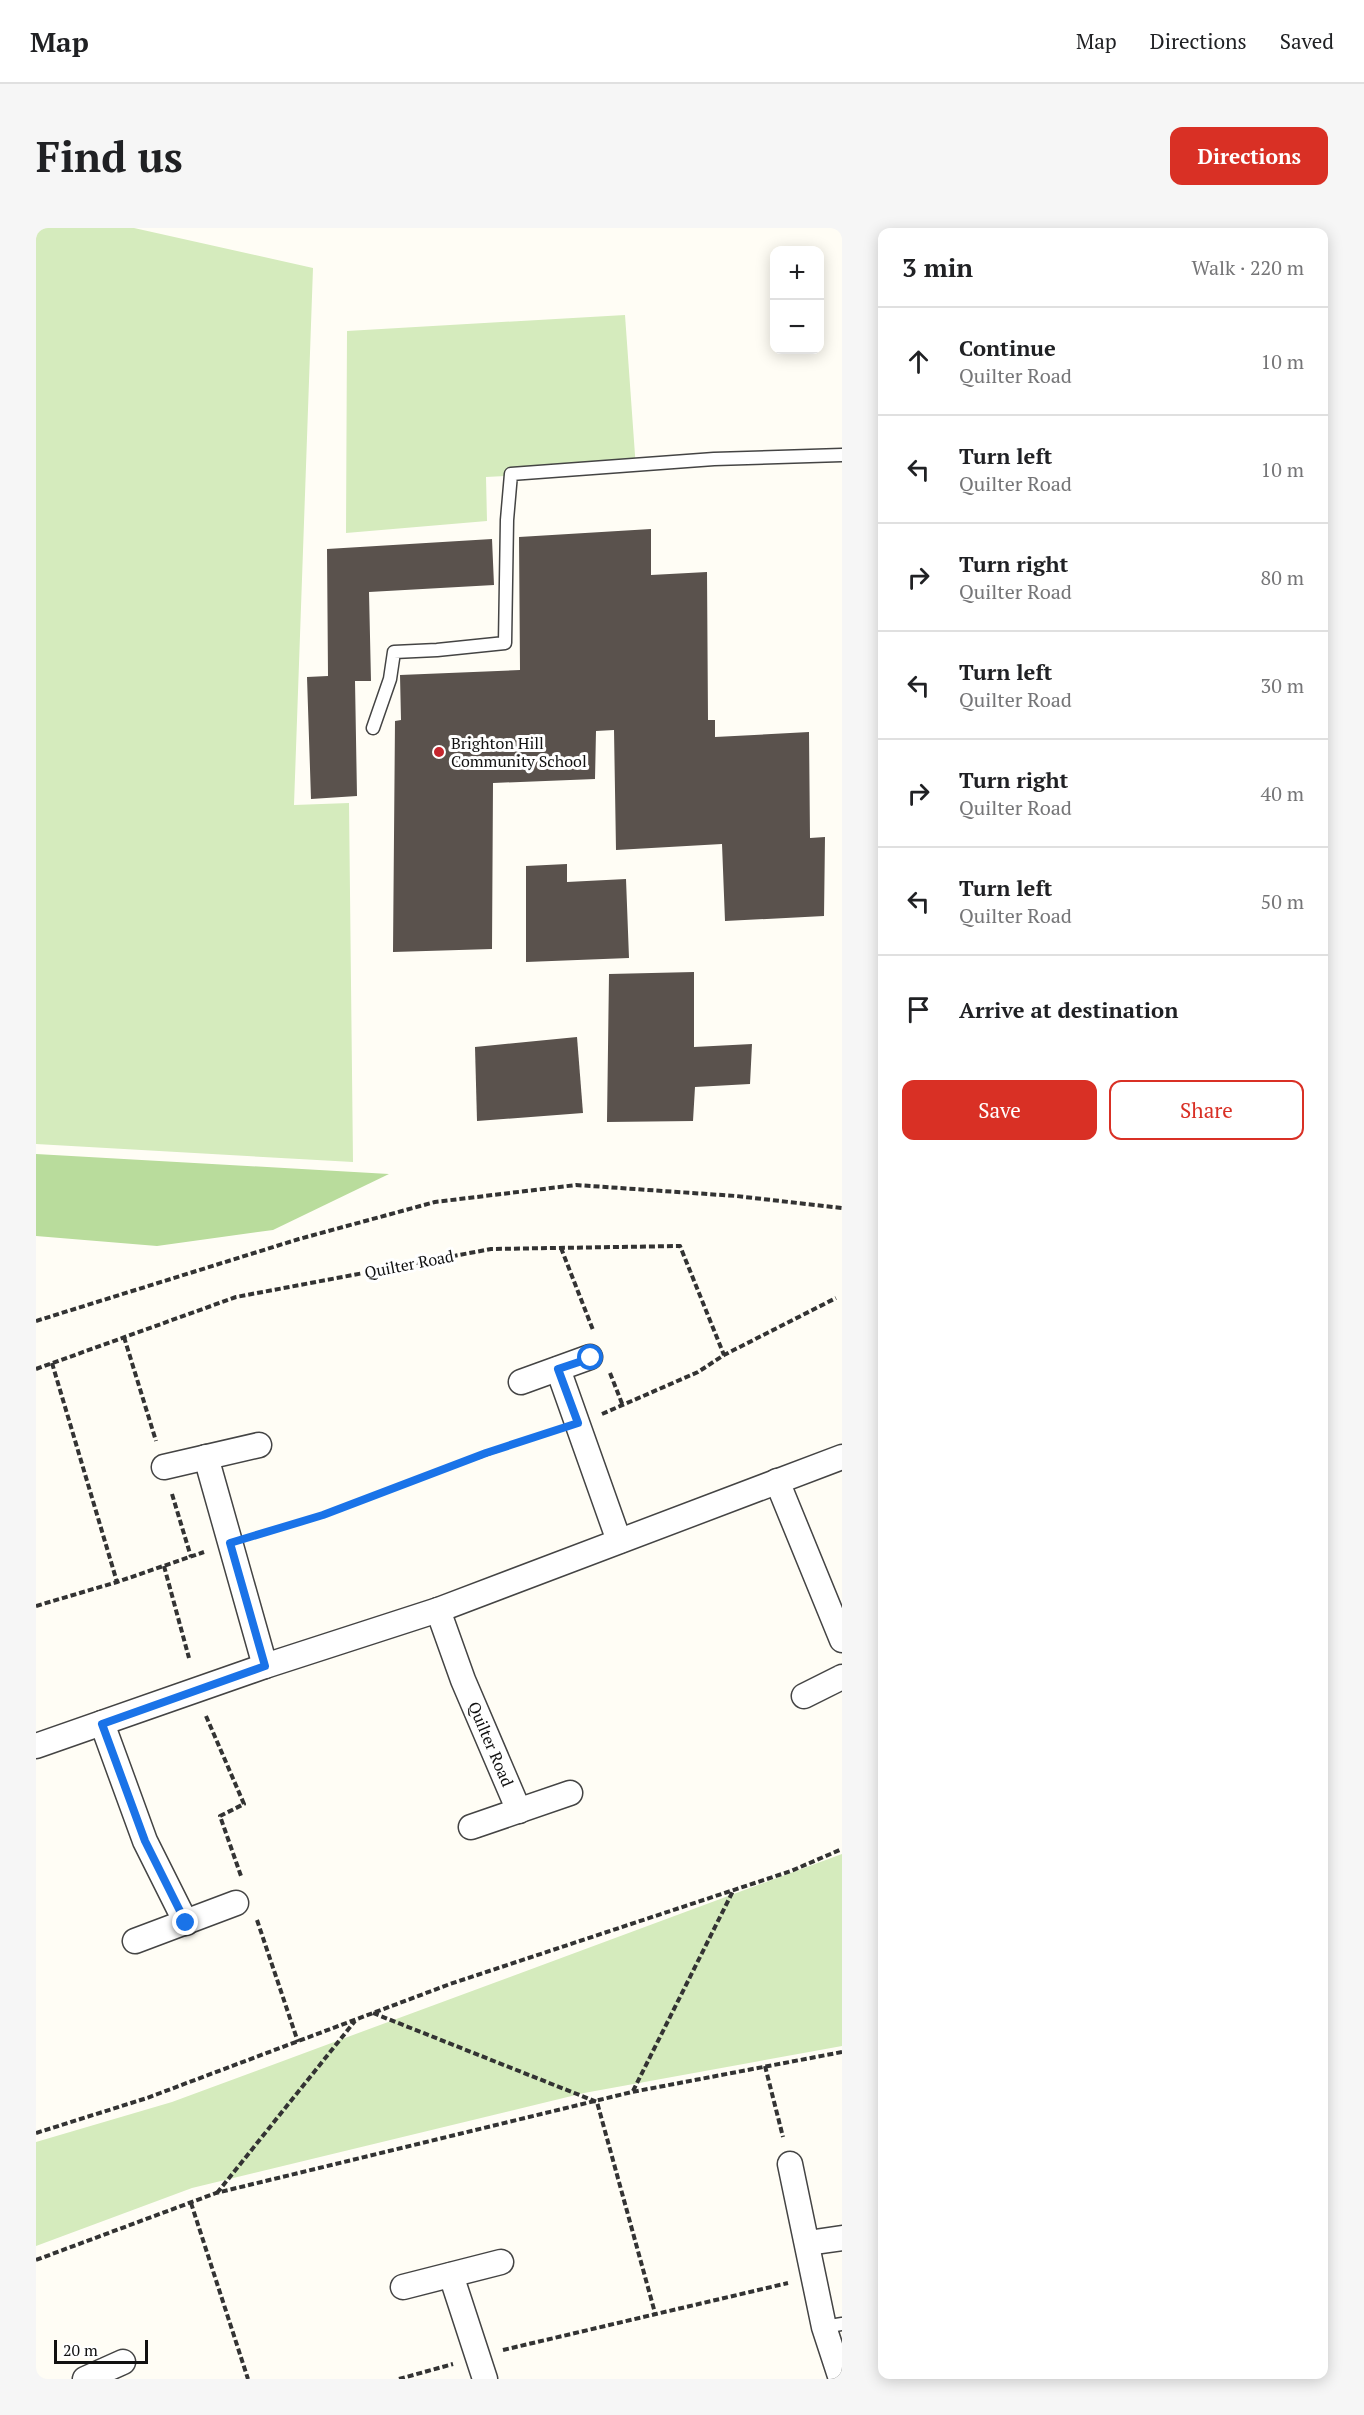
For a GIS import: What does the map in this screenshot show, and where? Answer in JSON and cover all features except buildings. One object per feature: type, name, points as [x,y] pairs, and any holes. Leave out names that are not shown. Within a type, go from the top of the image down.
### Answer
[{"type":"street","points":[[521,1382],[591,1358]]},
{"type":"street","points":[[558,1369],[619,1541]]},
{"type":"street","points":[[164,1467],[259,1445]]},
{"type":"street","points":[[206,1457],[265,1666]]},
{"type":"street","points":[[36,1746],[265,1666],[438,1610],[842,1457]]},
{"type":"street","points":[[777,1481],[842,1640]]},
{"type":"street","name":"Quilter Road","points":[[438,1610],[463,1680],[519,1811]]},
{"type":"street","points":[[804,1696],[842,1677]]},
{"type":"street","points":[[102,1724],[145,1841],[186,1923]]},
{"type":"street","points":[[471,1827],[570,1793]]},
{"type":"street","points":[[135,1941],[186,1923],[240,1894]]},
{"type":"street","points":[[790,2164],[814,2277],[833,2326],[841,2379]]},
{"type":"street","points":[[808,2243],[842,2238]]},
{"type":"street","points":[[403,2287],[501,2262]]},
{"type":"street","points":[[451,2275],[482,2368]]},
{"type":"street","points":[[85,2379],[123,2362]]},
{"type":"lane","points":[[373,728],[390,679],[394,652],[505,643],[507,520],[511,474],[714,459],[842,455]]},
{"type":"path","points":[[36,1321],[299,1239],[435,1202],[576,1185],[736,1196],[842,1208]]},
{"type":"path","name":"Quilter Road","points":[[36,1369],[236,1297],[490,1249],[680,1246],[724,1355]]},
{"type":"path","points":[[36,1599],[37,1605],[117,1582],[230,1543],[323,1515],[456,1464],[578,1423],[698,1372],[724,1355],[837,1298]]},
{"type":"path","points":[[52,1363],[117,1582]]},
{"type":"path","points":[[164,1566],[189,1658]]},
{"type":"path","points":[[203,1709],[244,1804],[220,1816],[240,1894]]},
{"type":"path","points":[[36,2133],[147,2098],[450,1984],[733,1891],[791,1871],[842,1849]]},
{"type":"path","points":[[632,2092],[733,1891]]},
{"type":"path","points":[[256,1918],[298,2042]]},
{"type":"path","points":[[373,2013],[597,2102]]},
{"type":"path","points":[[216,2193],[356,2019]]},
{"type":"path","points":[[36,2260],[216,2193],[632,2092],[842,2052]]},
{"type":"path","points":[[765,2066],[790,2164]]},
{"type":"path","points":[[597,2102],[656,2313]]},
{"type":"path","points":[[191,2203],[248,2379]]},
{"type":"path","points":[[399,2379],[482,2368],[656,2313],[814,2277]]},
{"type":"green space","points":[[36,228],[134,228],[313,268],[294,805],[349,803],[353,1162],[36,1144]]},
{"type":"green space","points":[[625,315],[636,469],[486,477],[487,521],[346,533],[347,331]]},
{"type":"green space","points":[[36,1154],[389,1174],[273,1230],[157,1246],[36,1236]]},
{"type":"green space","points":[[842,1854],[842,2046],[584,2093],[192,2188],[36,2246],[36,2142],[172,2102]]},
{"type":"place","name":"Brighton Hill Community School","points":[[439,752]]},
{"type":"route","points":[[186,1923],[145,1841],[102,1724],[265,1666],[230,1543],[323,1515],[354,1501],[486,1453],[578,1423],[558,1369],[591,1358]]}]
